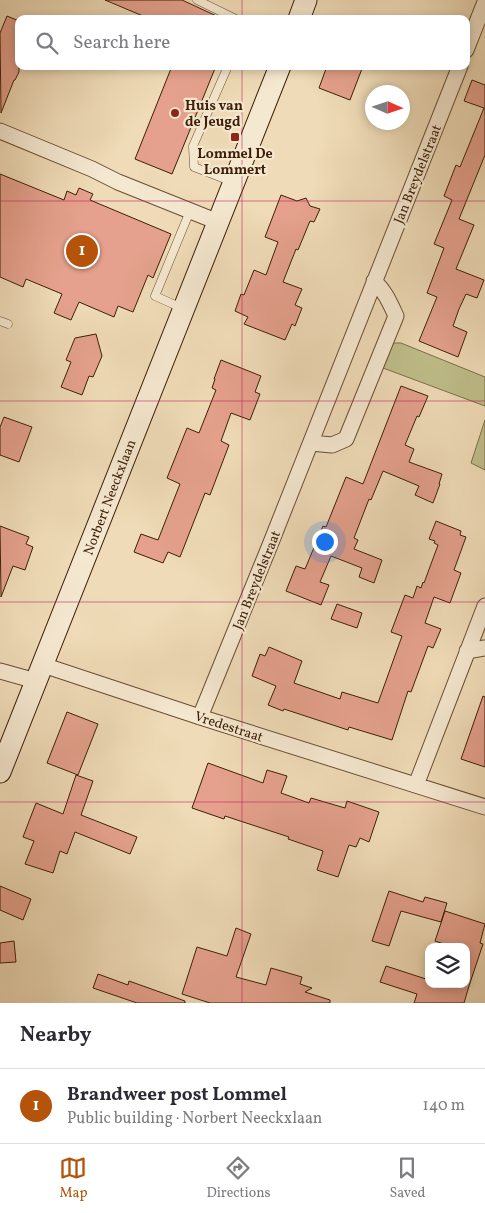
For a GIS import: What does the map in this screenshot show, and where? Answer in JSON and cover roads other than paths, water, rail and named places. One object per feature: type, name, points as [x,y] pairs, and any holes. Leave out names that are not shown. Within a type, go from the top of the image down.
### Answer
[{"type":"main road","points":[[300,15],[306,0]]},
{"type":"main road","name":"Norbert Neeckxlaan","points":[[0,772],[278,70]]},
{"type":"street","points":[[470,40],[485,2]]},
{"type":"street","name":"Jan Breydelstraat","points":[[200,717],[458,70]]},
{"type":"street","points":[[0,131],[92,169],[118,182],[218,222]]},
{"type":"street","points":[[311,443],[332,445],[346,439],[396,316],[389,299],[380,286],[374,282]]},
{"type":"street","points":[[416,785],[485,606]]},
{"type":"street","points":[[467,651],[485,648]]},
{"type":"street","name":"Vredestraat","points":[[0,670],[40,673],[200,717],[485,807]]},
{"type":"lane","points":[[197,0],[228,15]]},
{"type":"lane","points":[[226,70],[193,146],[194,167],[234,182]]},
{"type":"lane","points":[[184,309],[155,296],[190,212]]},
{"type":"lane","points":[[0,321],[8,324]]},
{"type":"place","name":"Huis van de Jeugd","points":[[175,113]]},
{"type":"place","name":"Lommel De Lommert","points":[[235,137]]},
{"type":"place","name":"Brandweer post Lommel","points":[[82,251]]}]
